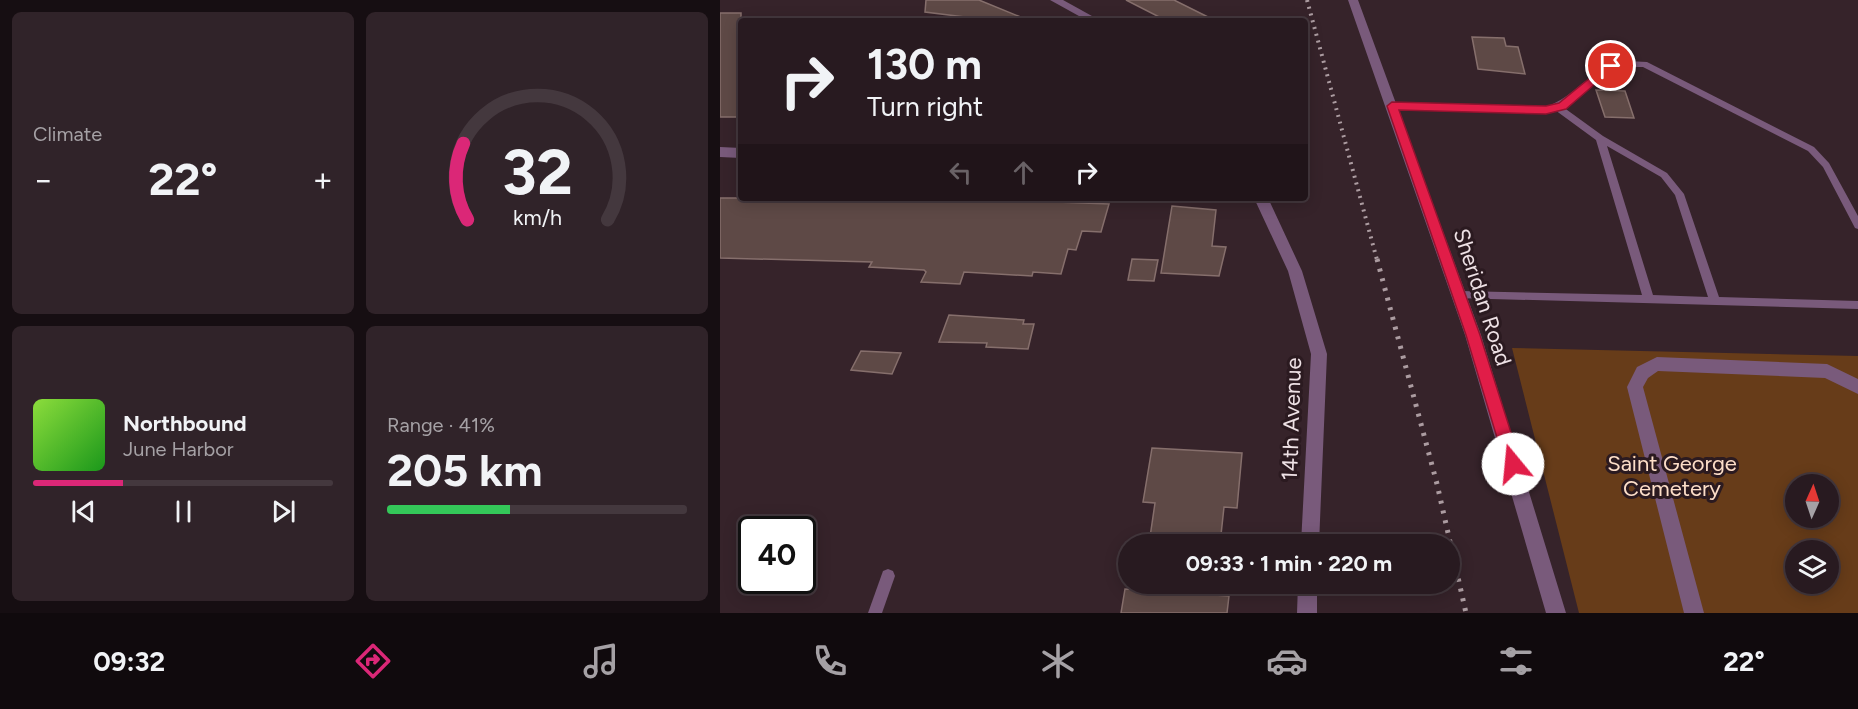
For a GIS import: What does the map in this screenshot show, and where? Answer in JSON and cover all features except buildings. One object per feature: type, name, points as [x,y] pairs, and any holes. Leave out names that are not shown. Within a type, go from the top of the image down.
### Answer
[{"type":"street","points":[[1055,0],[1090,18]]},
{"type":"street","name":"Sheridan Road","points":[[1353,0],[1460,295],[1527,507],[1556,613]]},
{"type":"street","points":[[720,152],[738,153]]},
{"type":"street","name":"14th Avenue","points":[[1262,201],[1295,271],[1319,354],[1310,534]]},
{"type":"street","points":[[1694,613],[1635,387],[1638,377],[1644,370],[1657,364],[1827,371],[1858,387]]},
{"type":"street","points":[[1307,613],[1308,594]]},
{"type":"lane","points":[[1392,106],[1546,110],[1562,106],[1611,66],[1626,61],[1644,64],[1811,149],[1826,165],[1858,225]]},
{"type":"lane","points":[[1557,107],[1600,138],[1664,175],[1679,194],[1716,301]]},
{"type":"lane","points":[[1600,138],[1648,300]]},
{"type":"lane","points":[[1460,295],[1858,304]]},
{"type":"lane","points":[[874,613],[888,576]]},
{"type":"green space","name":"Saint George Cemetery","points":[[1512,348],[1858,356],[1858,613],[1579,613]]},
{"type":"railway","points":[[1307,0],[1377,260]]},
{"type":"railway","points":[[1377,259],[1437,484],[1466,613]]},
{"type":"route","points":[[1513,464],[1473,335],[1392,106],[1546,110],[1562,106],[1611,66]]}]
